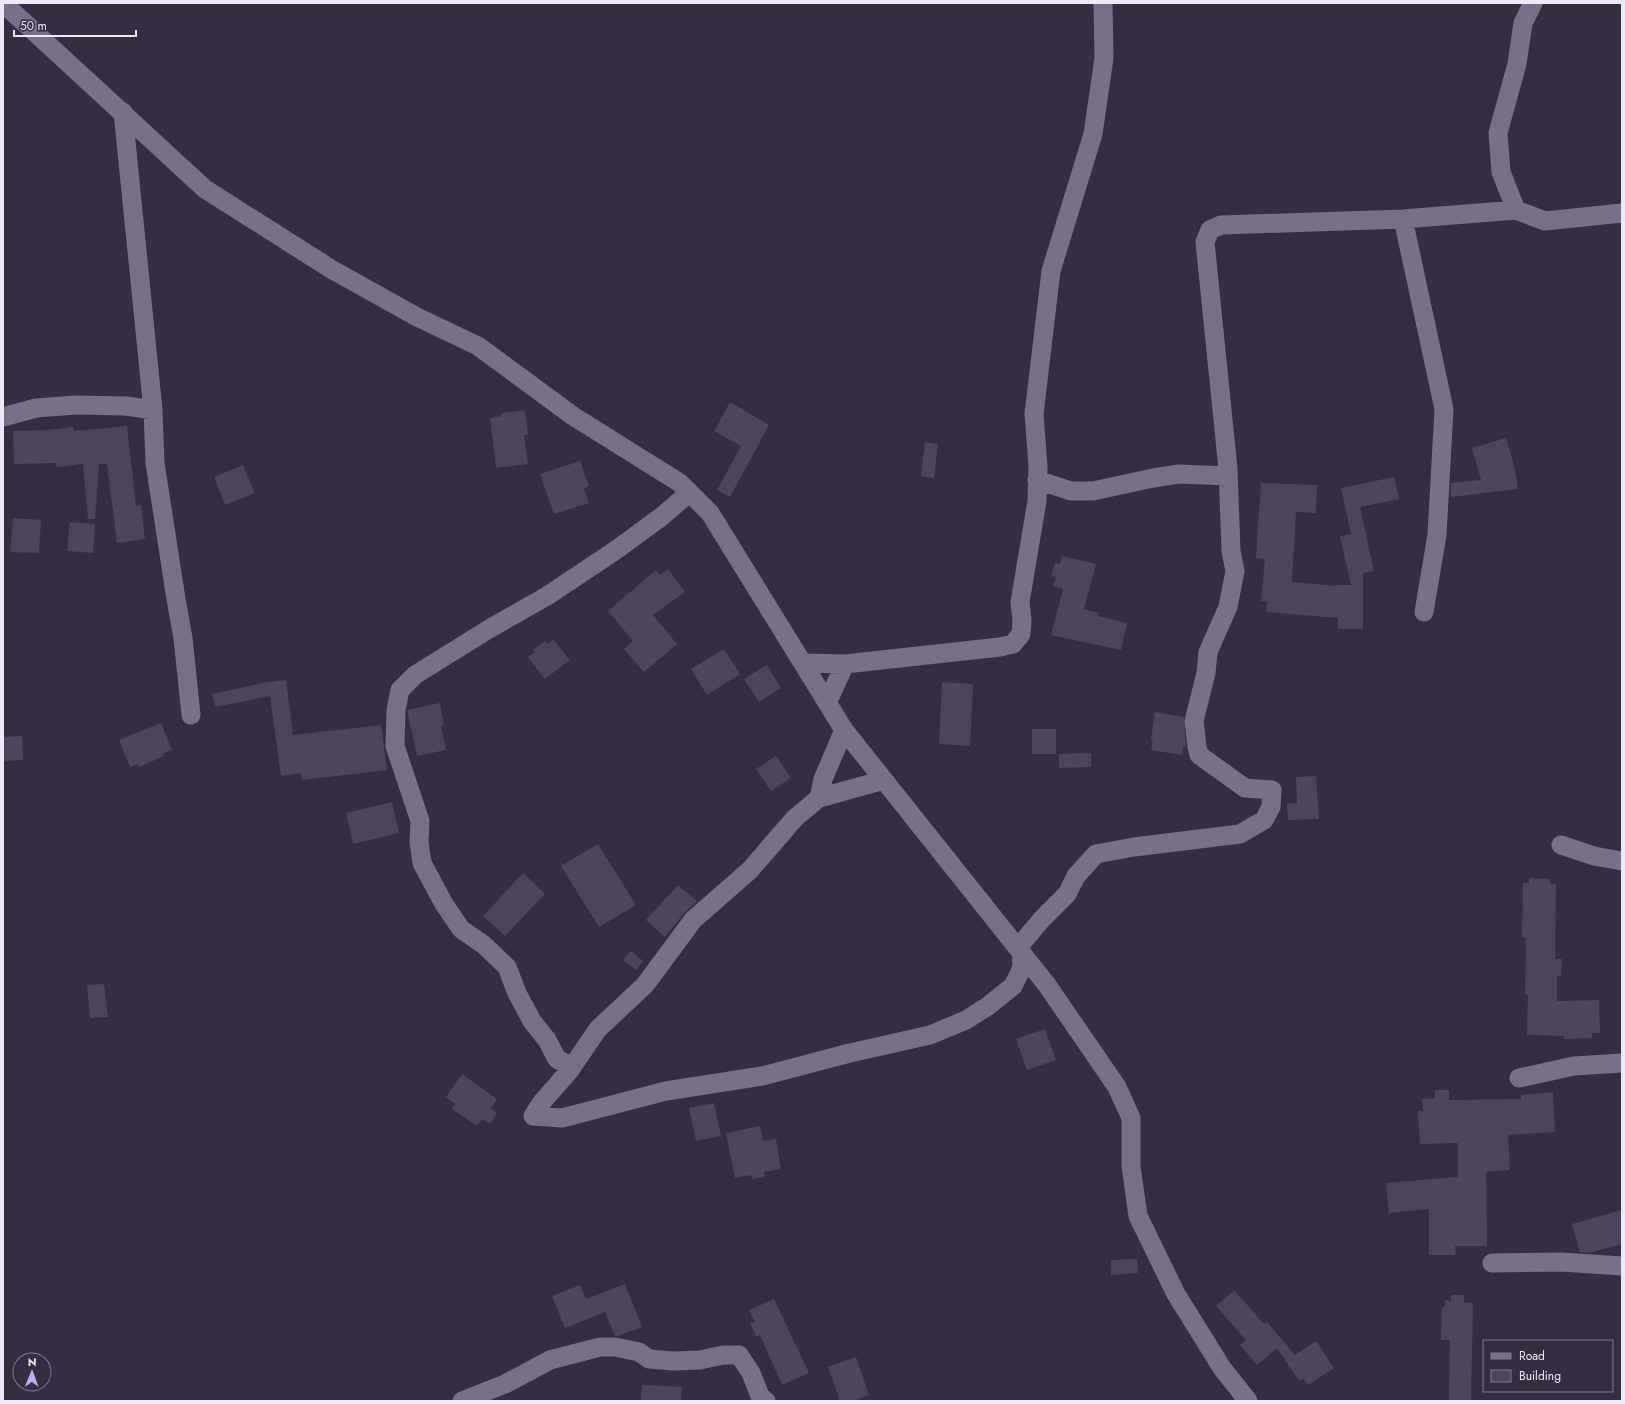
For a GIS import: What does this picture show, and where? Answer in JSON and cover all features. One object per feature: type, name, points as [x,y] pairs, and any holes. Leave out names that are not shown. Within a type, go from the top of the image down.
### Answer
[{"type":"street","points":[[3,3],[205,189],[331,269],[417,317],[478,346],[573,416],[680,483],[710,513],[774,619],[828,701],[844,730],[1047,985],[1117,1087],[1131,1118],[1131,1166],[1138,1216],[1176,1294],[1222,1368],[1248,1401]]},
{"type":"street","points":[[803,663],[845,664],[1000,647],[1013,644],[1021,634],[1022,620],[1020,602],[1037,502],[1034,414],[1051,271],[1093,134],[1104,58],[1103,3]]},
{"type":"street","points":[[1516,210],[1501,172],[1498,133],[1517,64],[1522,23],[1532,3]]},
{"type":"street","points":[[123,112],[153,410],[155,463],[183,638],[191,715]]},
{"type":"street","points":[[884,780],[819,798],[795,818],[750,870],[693,920],[645,985],[598,1029],[572,1067],[542,1102],[533,1116],[562,1118],[666,1091],[762,1076],[850,1053],[930,1035],[966,1020],[988,1006],[1013,986],[1022,968],[1021,944],[1042,919],[1067,894],[1076,876],[1096,854],[1134,847],[1240,834],[1264,820],[1271,807],[1272,790],[1245,788],[1199,755],[1194,721],[1206,673],[1208,652],[1228,607],[1235,571],[1231,551],[1228,476],[1205,242],[1210,230],[1221,225],[1403,219],[1516,210],[1546,221],[1622,213]]},
{"type":"street","points":[[1403,219],[1444,409],[1437,536],[1424,612]]},
{"type":"street","points":[[3,417],[36,408],[76,405],[126,406],[153,410]]},
{"type":"street","points":[[1037,480],[1071,491],[1093,491],[1179,474],[1228,476]]},
{"type":"street","points":[[572,1067],[557,1059],[547,1040],[532,1021],[517,993],[507,967],[484,945],[461,929],[444,904],[422,863],[419,842],[420,821],[396,746],[396,710],[400,690],[415,675],[489,629],[547,596],[661,517],[690,493]]},
{"type":"street","points":[[828,701],[845,664]]},
{"type":"street","points":[[819,798],[823,779],[844,730]]},
{"type":"street","points":[[1561,845],[1594,856],[1622,861]]},
{"type":"street","points":[[1519,1078],[1574,1066],[1622,1063]]},
{"type":"street","points":[[1492,1263],[1561,1262],[1622,1266]]},
{"type":"street","points":[[462,1401],[505,1384],[550,1360],[600,1347],[616,1347],[639,1352],[649,1359],[673,1361],[700,1360],[723,1355],[740,1355],[751,1373],[760,1396],[766,1401]]},
{"type":"building","points":[[730,402],[769,425],[730,497],[717,490],[741,446],[714,431]]},
{"type":"building","points":[[525,410],[528,435],[524,435],[528,464],[496,468],[490,418],[501,416],[501,413]]},
{"type":"building","points":[[127,426],[136,506],[141,505],[145,539],[117,543],[107,464],[99,464],[95,519],[88,519],[83,464],[56,467],[56,463],[14,464],[13,431],[48,430],[73,427],[74,431]]},
{"type":"building","points":[[1506,438],[1515,469],[1518,489],[1451,497],[1451,483],[1481,480],[1472,448]]},
{"type":"building","points":[[925,442],[938,444],[934,478],[921,476]]},
{"type":"building","points":[[580,461],[589,486],[584,488],[589,503],[554,514],[540,474]]},
{"type":"building","points":[[243,465],[255,493],[225,505],[214,477]]},
{"type":"building","points":[[1394,477],[1399,499],[1360,507],[1374,571],[1363,573],[1363,629],[1338,629],[1338,618],[1266,612],[1267,602],[1261,601],[1265,559],[1256,558],[1261,483],[1317,485],[1316,513],[1296,512],[1292,582],[1337,586],[1351,585],[1340,536],[1351,534],[1341,488]]},
{"type":"building","points":[[13,518],[41,520],[39,553],[10,552]]},
{"type":"building","points":[[70,522],[95,524],[93,553],[67,551]]},
{"type":"building","points":[[1062,556],[1096,564],[1084,609],[1099,613],[1098,616],[1127,623],[1121,650],[1051,635],[1063,589],[1053,586],[1056,577],[1051,576],[1055,563],[1060,564]]},
{"type":"building","points":[[668,569],[685,592],[653,615],[677,644],[644,672],[624,649],[633,641],[608,611],[656,570],[660,575]]},
{"type":"building","points":[[553,639],[570,660],[545,679],[528,657],[535,652],[533,650],[545,641],[548,644]]},
{"type":"building","points":[[724,649],[740,674],[707,695],[691,669]]},
{"type":"building","points":[[767,665],[781,688],[759,702],[744,679]]},
{"type":"building","points":[[286,680],[293,735],[381,725],[387,770],[302,780],[301,773],[281,776],[270,696],[215,707],[212,694],[263,683]]},
{"type":"building","points":[[942,682],[973,684],[970,746],[939,744]]},
{"type":"building","points":[[440,703],[444,725],[441,726],[446,750],[417,756],[407,710]]},
{"type":"building","points":[[1155,712],[1184,717],[1186,747],[1183,746],[1182,755],[1151,750]]},
{"type":"building","points":[[161,723],[172,750],[163,754],[164,756],[139,767],[138,764],[130,767],[119,740]]},
{"type":"building","points":[[1032,729],[1056,729],[1056,754],[1032,754]]},
{"type":"building","points":[[22,736],[23,760],[3,761],[3,737]]},
{"type":"building","points":[[1091,753],[1091,767],[1059,768],[1059,754]]},
{"type":"building","points":[[776,756],[791,778],[771,791],[756,769]]},
{"type":"building","points":[[1316,776],[1319,819],[1288,820],[1287,804],[1297,803],[1296,777]]},
{"type":"building","points":[[392,802],[399,833],[353,844],[346,813]]},
{"type":"building","points":[[598,844],[636,905],[599,927],[561,866]]},
{"type":"building","points":[[523,873],[545,894],[505,936],[483,916]]},
{"type":"building","points":[[1529,878],[1550,879],[1550,884],[1556,884],[1555,959],[1562,959],[1561,976],[1557,976],[1557,1001],[1599,1000],[1600,1033],[1592,1033],[1592,1038],[1564,1039],[1564,1036],[1527,1035],[1528,995],[1525,995],[1526,945],[1525,937],[1522,937],[1523,883],[1529,883]]},
{"type":"building","points":[[678,885],[697,901],[684,913],[665,937],[646,920]]},
{"type":"building","points":[[631,951],[643,961],[636,970],[623,960]]},
{"type":"building","points":[[104,984],[108,1017],[90,1018],[87,985]]},
{"type":"building","points":[[1045,1029],[1056,1060],[1027,1070],[1016,1039]]},
{"type":"building","points":[[462,1074],[497,1099],[491,1108],[497,1113],[490,1124],[482,1119],[477,1126],[452,1109],[455,1104],[446,1097]]},
{"type":"building","points":[[1435,1090],[1449,1090],[1449,1100],[1521,1099],[1521,1095],[1553,1092],[1555,1132],[1508,1135],[1510,1170],[1486,1172],[1487,1246],[1455,1246],[1456,1255],[1429,1255],[1429,1209],[1389,1213],[1386,1183],[1458,1177],[1458,1143],[1420,1144],[1418,1111],[1423,1111],[1422,1099],[1435,1098]]},
{"type":"building","points":[[714,1103],[721,1136],[696,1141],[689,1108]]},
{"type":"building","points":[[760,1126],[763,1141],[776,1139],[781,1169],[764,1172],[765,1177],[752,1179],[751,1175],[735,1178],[726,1133]]},
{"type":"building","points":[[1622,1210],[1622,1244],[1589,1253],[1580,1252],[1572,1224]]},
{"type":"building","points":[[1137,1259],[1138,1273],[1111,1275],[1111,1260]]},
{"type":"building","points":[[625,1284],[642,1327],[615,1336],[605,1312],[565,1328],[552,1296],[580,1285],[586,1299]]},
{"type":"building","points":[[1234,1290],[1264,1324],[1267,1322],[1295,1355],[1316,1341],[1334,1368],[1308,1385],[1304,1379],[1299,1381],[1277,1348],[1257,1365],[1240,1345],[1246,1340],[1216,1306]]},
{"type":"building","points":[[1451,1295],[1464,1295],[1464,1302],[1473,1303],[1471,1401],[1449,1401],[1450,1340],[1441,1340],[1442,1307],[1445,1307],[1445,1300],[1451,1301]]},
{"type":"building","points":[[774,1299],[809,1373],[782,1385],[760,1335],[756,1337],[750,1323],[755,1322],[749,1310]]},
{"type":"building","points":[[856,1357],[869,1395],[853,1401],[840,1401],[828,1367]]},
{"type":"building","points":[[642,1385],[682,1387],[681,1401],[641,1401]]}]
